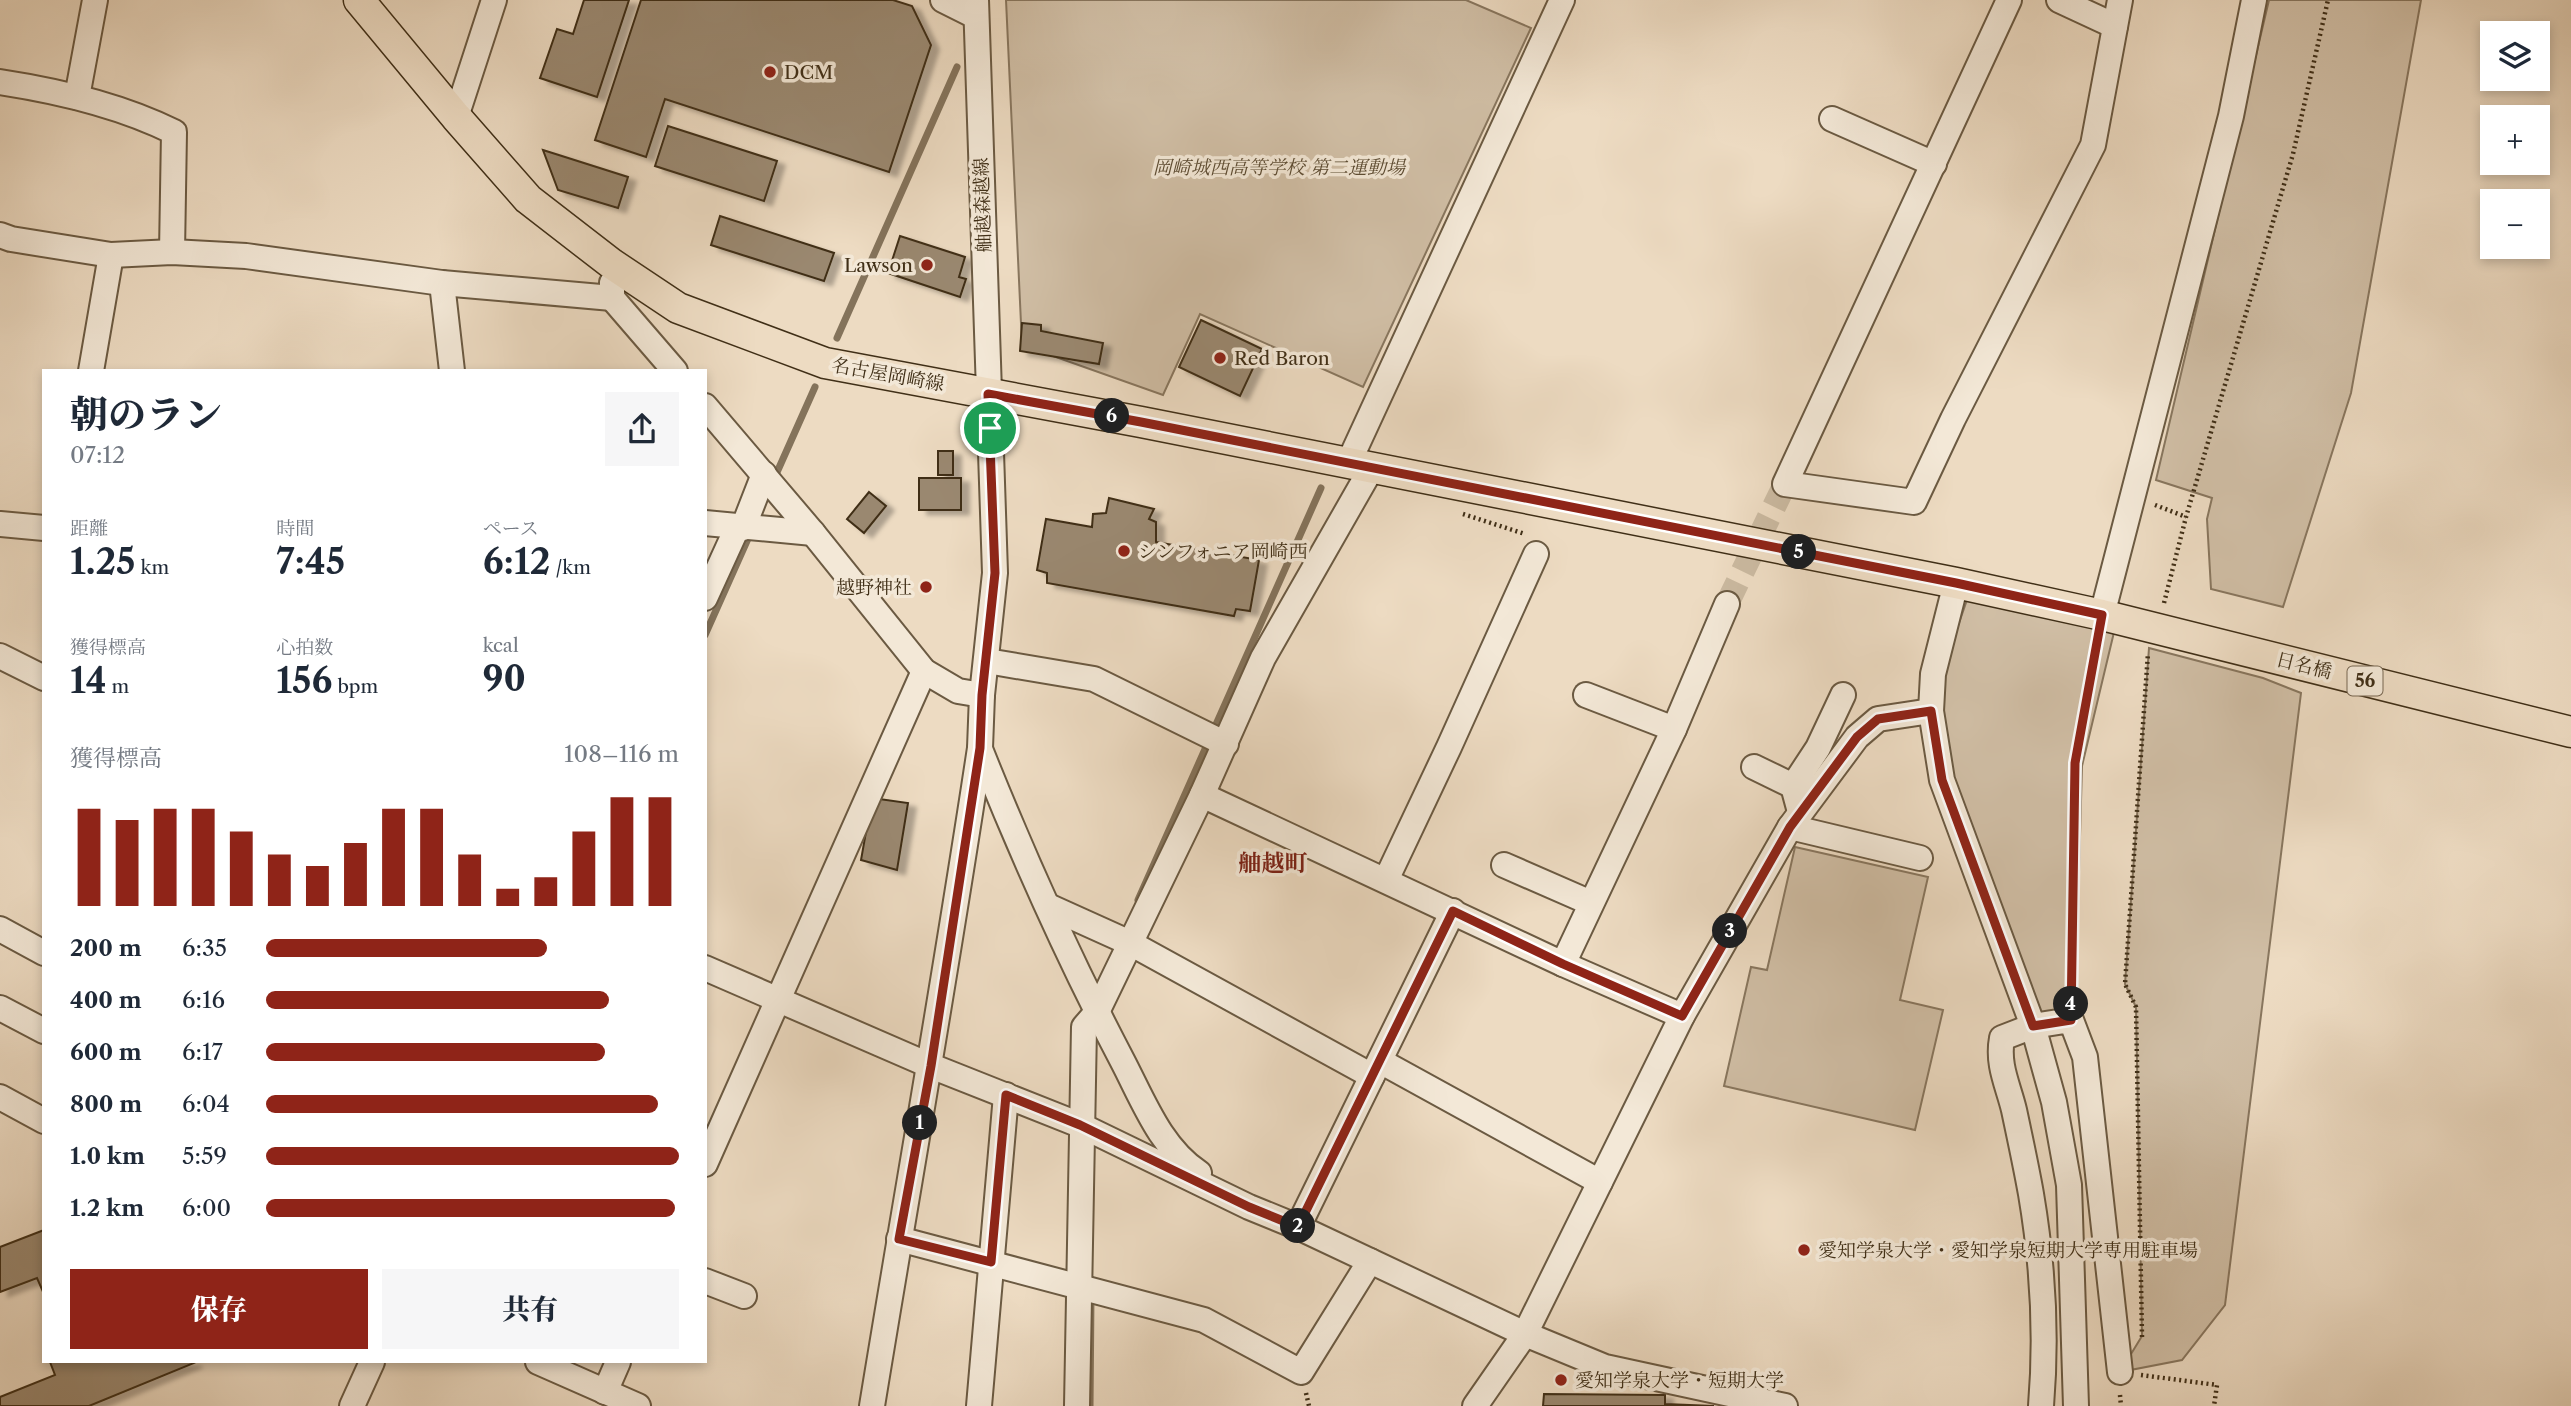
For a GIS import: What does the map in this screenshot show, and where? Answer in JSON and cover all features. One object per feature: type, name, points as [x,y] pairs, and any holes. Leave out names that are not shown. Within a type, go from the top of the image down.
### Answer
[{"type":"main road","name":"名古屋岡崎線","points":[[359,0],[528,199],[612,264],[678,308],[825,363],[1956,583],[2157,628]]},
{"type":"main road","name":"日名橋","points":[[2157,628],[2571,732]]},
{"type":"street","points":[[77,97],[95,0]]},
{"type":"street","points":[[456,117],[494,0]]},
{"type":"street","points":[[943,0],[975,8]]},
{"type":"street","points":[[1077,1406],[1083,1027],[1097,1012],[1226,744],[1263,659],[1360,466],[1562,0]]},
{"type":"street","points":[[2009,0],[1785,484],[1914,502],[2093,145],[2120,0]]},
{"type":"street","points":[[2059,0],[2115,26]]},
{"type":"street","points":[[2231,116],[2238,0]]},
{"type":"street","points":[[2102,615],[2231,116],[2254,0]]},
{"type":"street","name":"舳越森越線","points":[[872,1406],[931,1066],[980,748],[982,695],[995,573],[975,8]]},
{"type":"street","points":[[0,82],[77,97],[152,121],[174,132],[172,252]]},
{"type":"street","points":[[1832,118],[1934,164]]},
{"type":"street","points":[[2,243],[111,255],[172,252],[246,256],[442,283],[612,298]]},
{"type":"street","points":[[91,369],[111,255]]},
{"type":"street","points":[[612,264],[612,298],[673,369]]},
{"type":"street","points":[[442,283],[452,369]]},
{"type":"street","points":[[707,408],[924,670],[958,691],[982,695]]},
{"type":"street","points":[[707,595],[747,528],[770,481]]},
{"type":"street","points":[[707,523],[813,533]]},
{"type":"street","points":[[0,524],[42,528]]},
{"type":"street","points":[[1386,880],[1536,554]]},
{"type":"street","points":[[1956,583],[1933,674],[1931,711],[1942,780],[2033,1026],[2054,1102],[2069,1185],[2076,1406]]},
{"type":"street","points":[[1563,964],[1674,729],[1727,604]]},
{"type":"street","points":[[0,656],[42,677]]},
{"type":"street","points":[[987,661],[1094,679],[1226,744]]},
{"type":"street","points":[[707,1159],[924,670]]},
{"type":"street","points":[[1586,695],[1674,729]]},
{"type":"street","points":[[1795,820],[1793,786],[1818,748],[1843,695]]},
{"type":"street","points":[[1475,1406],[1525,1334],[1682,1016],[1795,820],[1857,737],[1878,719],[1931,711]]},
{"type":"street","points":[[980,748],[1012,828],[1097,1012],[1164,1141],[1188,1166],[1249,1207]]},
{"type":"street","points":[[1754,767],[1793,786]]},
{"type":"street","points":[[1202,795],[1563,964],[1682,1016]]},
{"type":"street","points":[[1795,820],[1920,858]]},
{"type":"street","points":[[1504,865],[1591,903]]},
{"type":"street","points":[[1048,906],[1130,943],[1600,1182]]},
{"type":"street","points":[[1298,1227],[1453,911]]},
{"type":"street","points":[[0,929],[42,952]]},
{"type":"street","points":[[707,969],[931,1066],[1080,1125],[1249,1207],[1298,1227],[1525,1334],[1605,1367],[1785,1406]]},
{"type":"street","points":[[0,1008],[42,1030]]},
{"type":"street","points":[[2041,1406],[2045,1359],[2043,1278],[2031,1193],[2014,1109],[1999,1056],[2002,1038],[2033,1026],[2071,1020],[2085,1057],[2119,1372]]},
{"type":"street","points":[[979,1406],[1006,1095]]},
{"type":"street","points":[[0,1097],[42,1118]]},
{"type":"street","points":[[899,1239],[1204,1320],[1301,1372],[1370,1261]]},
{"type":"street","points":[[707,1282],[744,1296]]},
{"type":"street","points":[[352,1406],[372,1363]]},
{"type":"street","points":[[540,1363],[638,1406]]},
{"type":"street","points":[[605,1392],[618,1363]]},
{"type":"path","points":[[2214,1406],[2217,1385],[2119,1372],[2142,1336],[2136,1007],[2125,984],[2157,628],[2186,517],[2293,154],[2328,0]]},
{"type":"path","points":[[2131,495],[2186,517]]},
{"type":"path","points":[[1456,512],[1541,540],[1536,554]]},
{"type":"path","points":[[2071,1020],[2075,763],[2102,615]]},
{"type":"green space","name":"岡崎城西高等学校 第二運動場","points":[[1006,0],[1466,0],[1531,28],[1363,387],[1200,314],[1163,395],[1022,345]]},
{"type":"green space","points":[[2269,0],[2421,0],[2351,393],[2283,607],[2211,589],[2207,519],[2212,498],[2156,480]]},
{"type":"green space","points":[[1968,597],[2115,628],[2082,766],[2075,1013],[2038,1016],[1947,779],[1941,675]]},
{"type":"green space","points":[[2149,648],[2263,678],[2301,693],[2225,1305],[2182,1360],[2120,1372],[2142,1336],[2136,1007],[2125,984]]},
{"type":"green space","points":[[1795,847],[1928,877],[1900,1000],[1943,1010],[1915,1130],[1724,1086],[1751,967],[1767,970]]},
{"type":"building","points":[[584,0],[629,0],[597,97],[540,78],[557,29],[573,34]]},
{"type":"building","name":"DCM","points":[[641,0],[893,0],[912,6],[931,45],[889,172],[665,99],[646,157],[595,140]]},
{"type":"building","points":[[668,126],[777,161],[764,201],[655,166]]},
{"type":"building","points":[[543,150],[628,177],[618,208],[558,190]]},
{"type":"building","points":[[720,216],[834,253],[824,281],[711,245]]},
{"type":"building","name":"Lawson","points":[[900,236],[965,257],[959,277],[966,279],[960,297],[888,273]]},
{"type":"building","name":"Red Baron","points":[[1201,320],[1262,349],[1240,396],[1179,367]]},
{"type":"building","points":[[1022,323],[1041,325],[1041,331],[1103,343],[1099,364],[1020,351]]},
{"type":"building","points":[[938,451],[953,451],[953,475],[938,475]]},
{"type":"building","points":[[919,478],[961,478],[961,510],[919,510]]},
{"type":"building","points":[[869,492],[886,506],[864,533],[847,519]]},
{"type":"building","name":"シンフォニア岡崎西","points":[[1109,498],[1154,509],[1149,519],[1156,522],[1156,542],[1259,560],[1250,611],[1236,609],[1234,616],[1047,583],[1047,573],[1037,570],[1046,519],[1092,527],[1093,514],[1106,513]]},
{"type":"building","points":[[872,798],[908,803],[897,870],[861,860]]},
{"type":"building","points":[[42,1231],[42,1289],[37,1278],[0,1292],[0,1247]]},
{"type":"building","points":[[50,1363],[194,1363],[89,1406],[0,1406],[0,1397],[55,1375]]},
{"type":"building","points":[[1544,1394],[1665,1395],[1665,1404],[1714,1406],[1543,1406]]},
{"type":"waterway","points":[[837,338],[957,67]]},
{"type":"waterway","points":[[774,479],[815,387]]},
{"type":"waterway","points":[[1138,900],[1321,488]]},
{"type":"waterway","points":[[707,631],[751,532]]},
{"type":"waterway","points":[[1090,1406],[1091,1295]]},
{"type":"tunnel","points":[[1727,604],[1785,484]]},
{"type":"place","name":"DCM","points":[[770,72]]},
{"type":"place","name":"Lawson","points":[[927,265]]},
{"type":"place","name":"Red Baron","points":[[1220,358]]},
{"type":"place","name":"シンフォニア岡崎西","points":[[1124,551]]},
{"type":"place","name":"越野神社","points":[[926,587]]},
{"type":"place","name":"愛知学泉大学・愛知学泉短期大学専用駐車場","points":[[1804,1250]]},
{"type":"place","name":"愛知学泉大学・短期大学","points":[[1561,1380]]},
{"type":"district","name":"舳越町","points":[[1273,863]]},
{"type":"route","points":[[988,394],[1956,583],[2102,615],[2075,763],[2071,1020],[2033,1026],[1942,780],[1931,711],[1878,719],[1857,737],[1790,827],[1682,1016],[1563,964],[1453,911],[1298,1227],[1249,1207],[1080,1125],[1006,1095],[991,1262],[899,1239],[931,1066],[980,748],[982,695],[995,573],[990,428],[988,394]]}]
